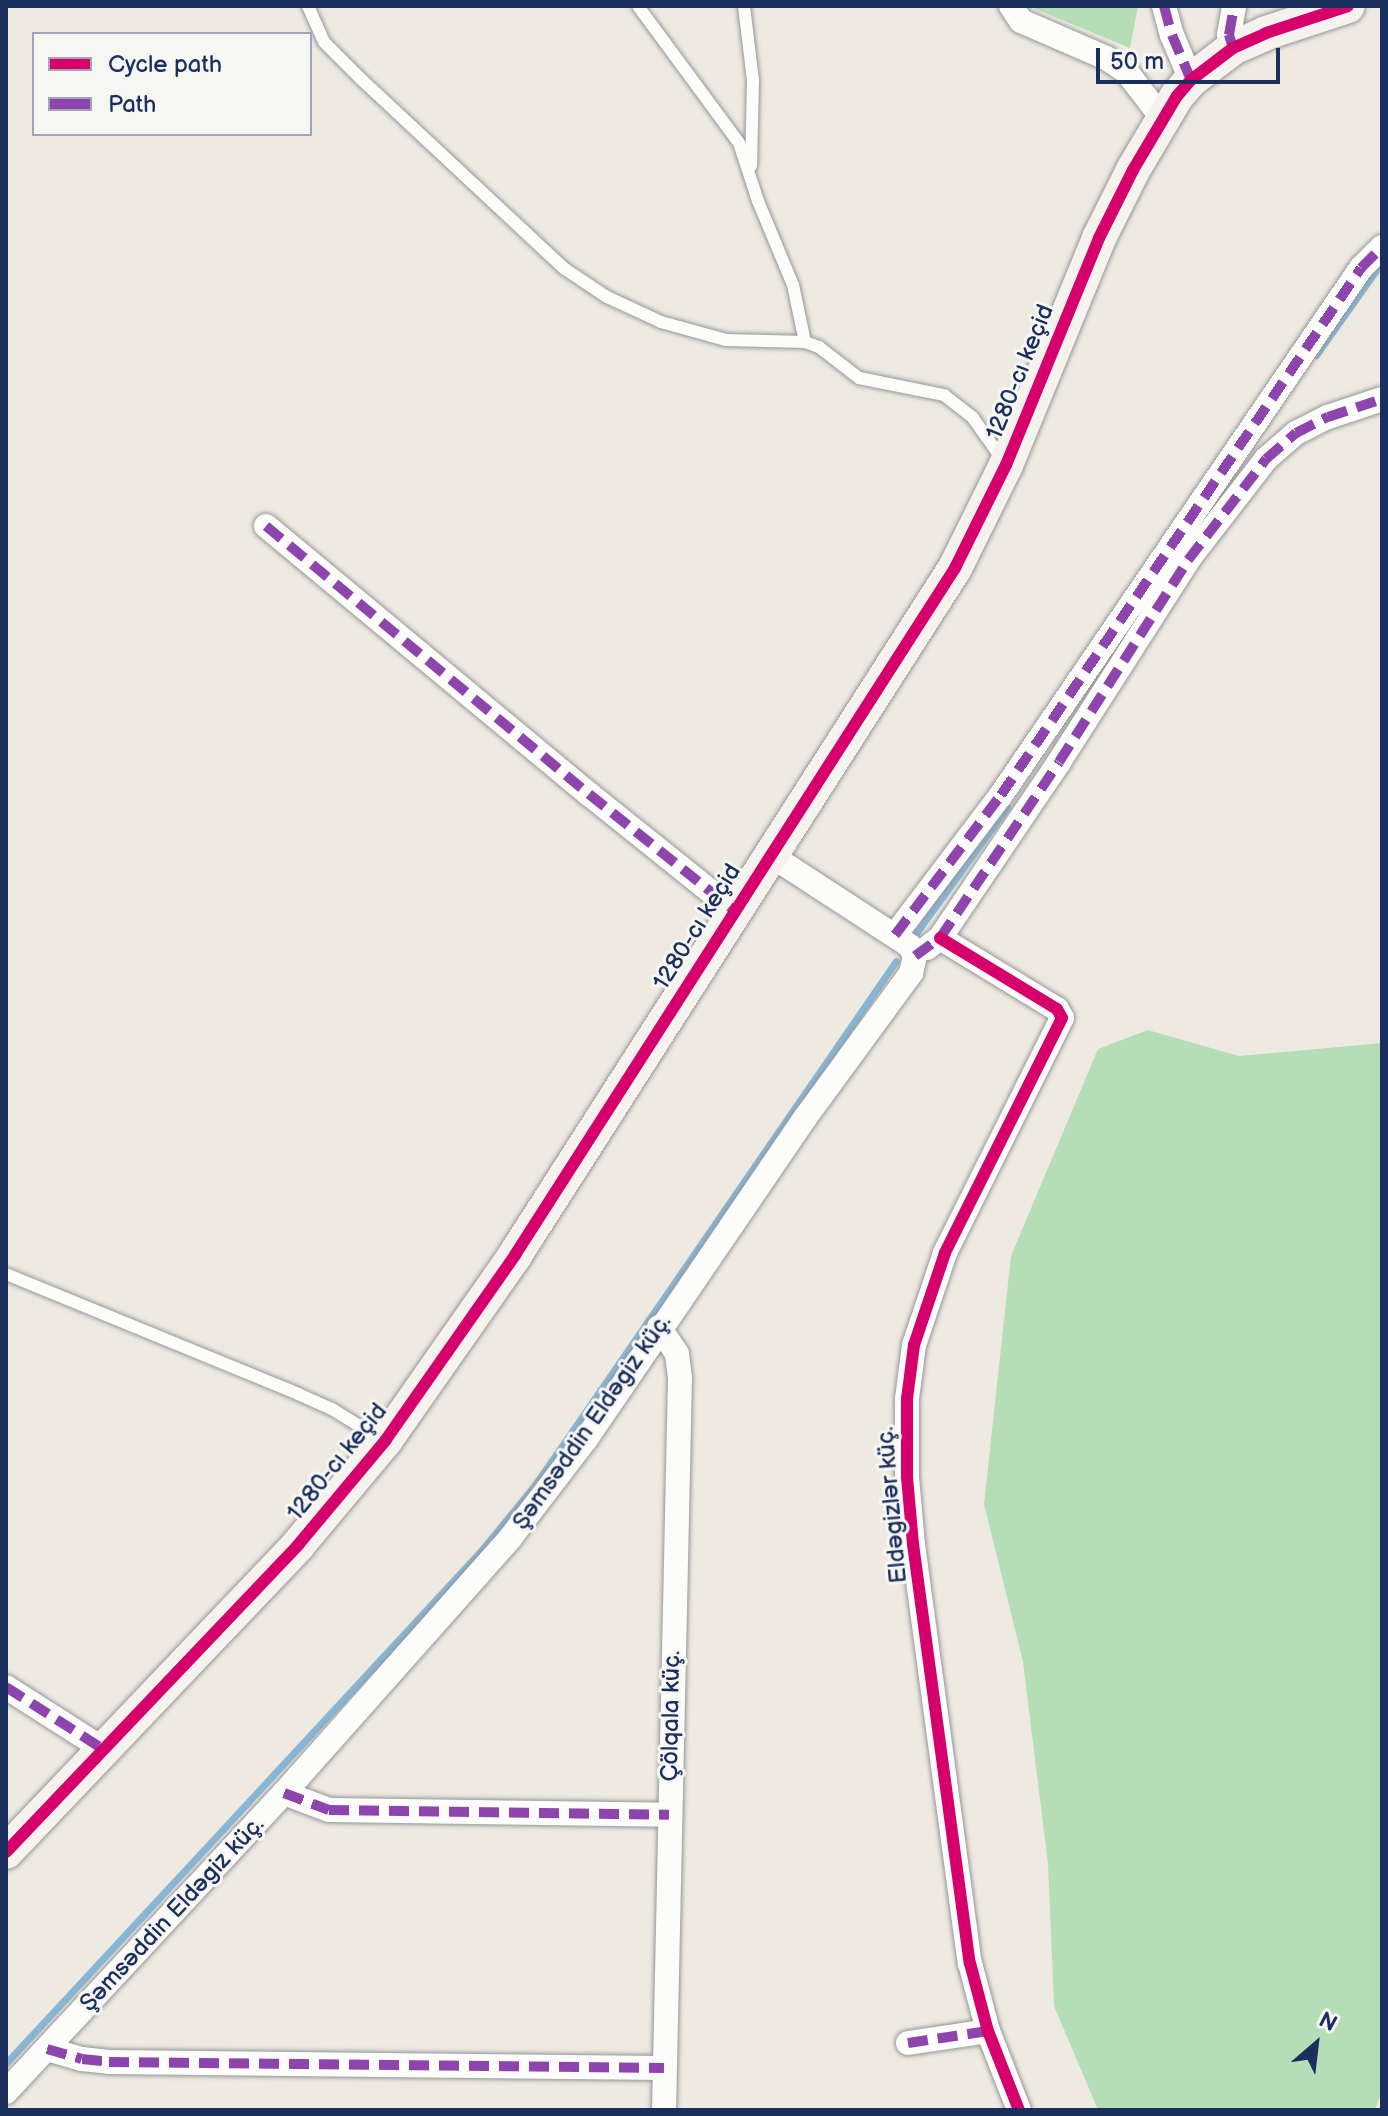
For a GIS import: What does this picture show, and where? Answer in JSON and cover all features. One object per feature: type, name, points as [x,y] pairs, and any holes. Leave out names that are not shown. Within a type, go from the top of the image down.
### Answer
[{"type":"street","points":[[1011,6],[1021,21],[1106,58],[1126,71],[1162,118]]},
{"type":"street","points":[[1164,6],[1172,35],[1191,80]]},
{"type":"street","points":[[1233,48],[1229,35],[1234,6]]},
{"type":"street","name":"1280-cı keçid","points":[[6,1852],[298,1545],[385,1441],[446,1359],[601,1126],[769,854],[955,568],[1006,465],[1099,238],[1162,118],[1191,80],[1233,48],[1266,33],[1348,6]]},
{"type":"street","points":[[895,935],[1001,795],[1361,268],[1382,247]]},
{"type":"street","points":[[769,854],[895,935],[910,946],[915,956],[940,938],[1188,560],[1266,459],[1296,433],[1382,399]]},
{"type":"street","points":[[266,526],[734,910]]},
{"type":"street","name":"Eldəgizlər küç.","points":[[940,938],[1057,1009],[1062,1018],[945,1253],[914,1345],[907,1399],[907,1477],[913,1544],[970,1963],[988,2031],[1019,2110]]},
{"type":"street","name":"Şəmsəddin Eldəgiz küç.","points":[[6,2092],[284,1793],[511,1537],[586,1439],[659,1327],[805,1118],[899,992],[911,973],[915,956]]},
{"type":"street","name":"Çölqala küç.","points":[[659,1327],[677,1354],[680,1378],[664,2110]]},
{"type":"street","points":[[6,1687],[103,1749]]},
{"type":"street","points":[[284,1793],[329,1810],[669,1815]]},
{"type":"street","points":[[908,2043],[988,2031]]},
{"type":"street","points":[[47,2049],[82,2059],[109,2062],[664,2068]]},
{"type":"lane","points":[[308,6],[324,42],[565,269],[607,297],[661,322],[726,340],[805,342],[819,347],[859,378],[944,395],[973,418],[1006,465]]},
{"type":"lane","points":[[638,6],[739,143],[758,201],[793,285],[805,342]]},
{"type":"lane","points":[[744,6],[753,80],[751,172]]},
{"type":"lane","points":[[6,1274],[298,1394],[332,1409],[385,1441]]},
{"type":"green space","points":[[1028,6],[1138,6],[1130,48]]},
{"type":"green space","points":[[1148,1030],[1239,1056],[1382,1043],[1382,2091],[1375,2110],[1098,2110],[1054,2006],[1048,1864],[1023,1662],[984,1504],[1011,1256],[1098,1049]]},
{"type":"waterway","points":[[1316,355],[1382,262]]},
{"type":"waterway","points":[[917,932],[1007,807]]},
{"type":"waterway","points":[[6,2063],[480,1552],[535,1485],[896,961]]},
{"type":"marked path","points":[[1164,6],[1172,35],[1191,80]]},
{"type":"marked path","points":[[1233,48],[1229,35],[1234,6]]},
{"type":"marked path","points":[[895,935],[1001,795],[1361,268],[1382,247]]},
{"type":"marked path","points":[[915,956],[940,938],[1059,762],[1188,560],[1266,459],[1296,433],[1328,417],[1382,399]]},
{"type":"marked path","points":[[266,526],[734,910]]},
{"type":"marked path","points":[[6,1687],[103,1749]]},
{"type":"marked path","points":[[284,1793],[329,1810],[669,1815]]},
{"type":"marked path","points":[[908,2043],[988,2031]]},
{"type":"marked path","points":[[47,2049],[82,2059],[109,2062],[664,2068]]},
{"type":"cycle path","points":[[6,1852],[298,1545],[385,1441],[515,1255],[955,568],[1006,465],[1099,238],[1133,170],[1177,96],[1191,80],[1233,48],[1266,33],[1348,6]]},
{"type":"cycle path","points":[[940,938],[1057,1009],[1062,1018],[945,1253],[914,1345],[907,1399],[907,1477],[913,1544],[970,1963],[988,2031],[1019,2110]]}]
